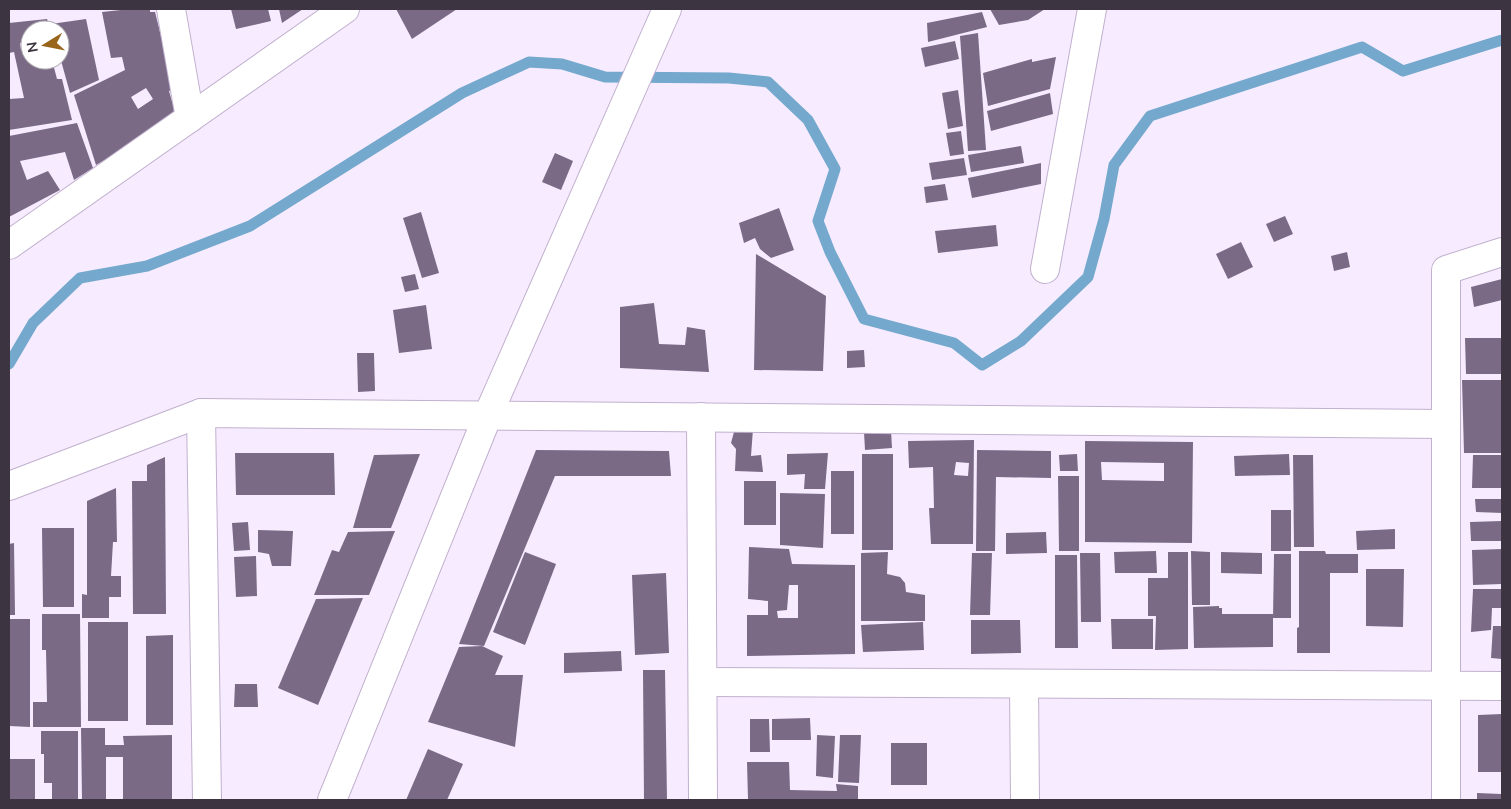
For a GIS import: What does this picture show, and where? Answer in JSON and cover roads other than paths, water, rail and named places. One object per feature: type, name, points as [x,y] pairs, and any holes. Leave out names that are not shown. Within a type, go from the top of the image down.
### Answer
[{"type":"street","points":[[171,9],[190,118]]},
{"type":"street","points":[[9,245],[345,9]]},
{"type":"street","points":[[1045,269],[1092,9]]},
{"type":"street","points":[[332,800],[488,415],[666,12]]},
{"type":"street","points":[[1446,800],[1446,270],[1502,252]]},
{"type":"street","points":[[201,413],[207,800]]},
{"type":"street","points":[[9,486],[201,413],[1446,424]]},
{"type":"street","points":[[701,417],[704,800]]},
{"type":"street","points":[[702,682],[1502,686]]},
{"type":"street","points":[[1024,684],[1025,800]]},
{"type":"waterway","points":[[9,364],[33,323],[80,278],[147,266],[250,226],[462,93],[529,62],[562,64],[605,77],[729,78],[768,82],[808,120],[835,169],[818,221],[830,252],[864,319],[954,343],[982,365],[1021,341],[1088,277],[1104,219],[1114,165],[1150,116],[1362,47],[1403,71],[1502,40]]}]
